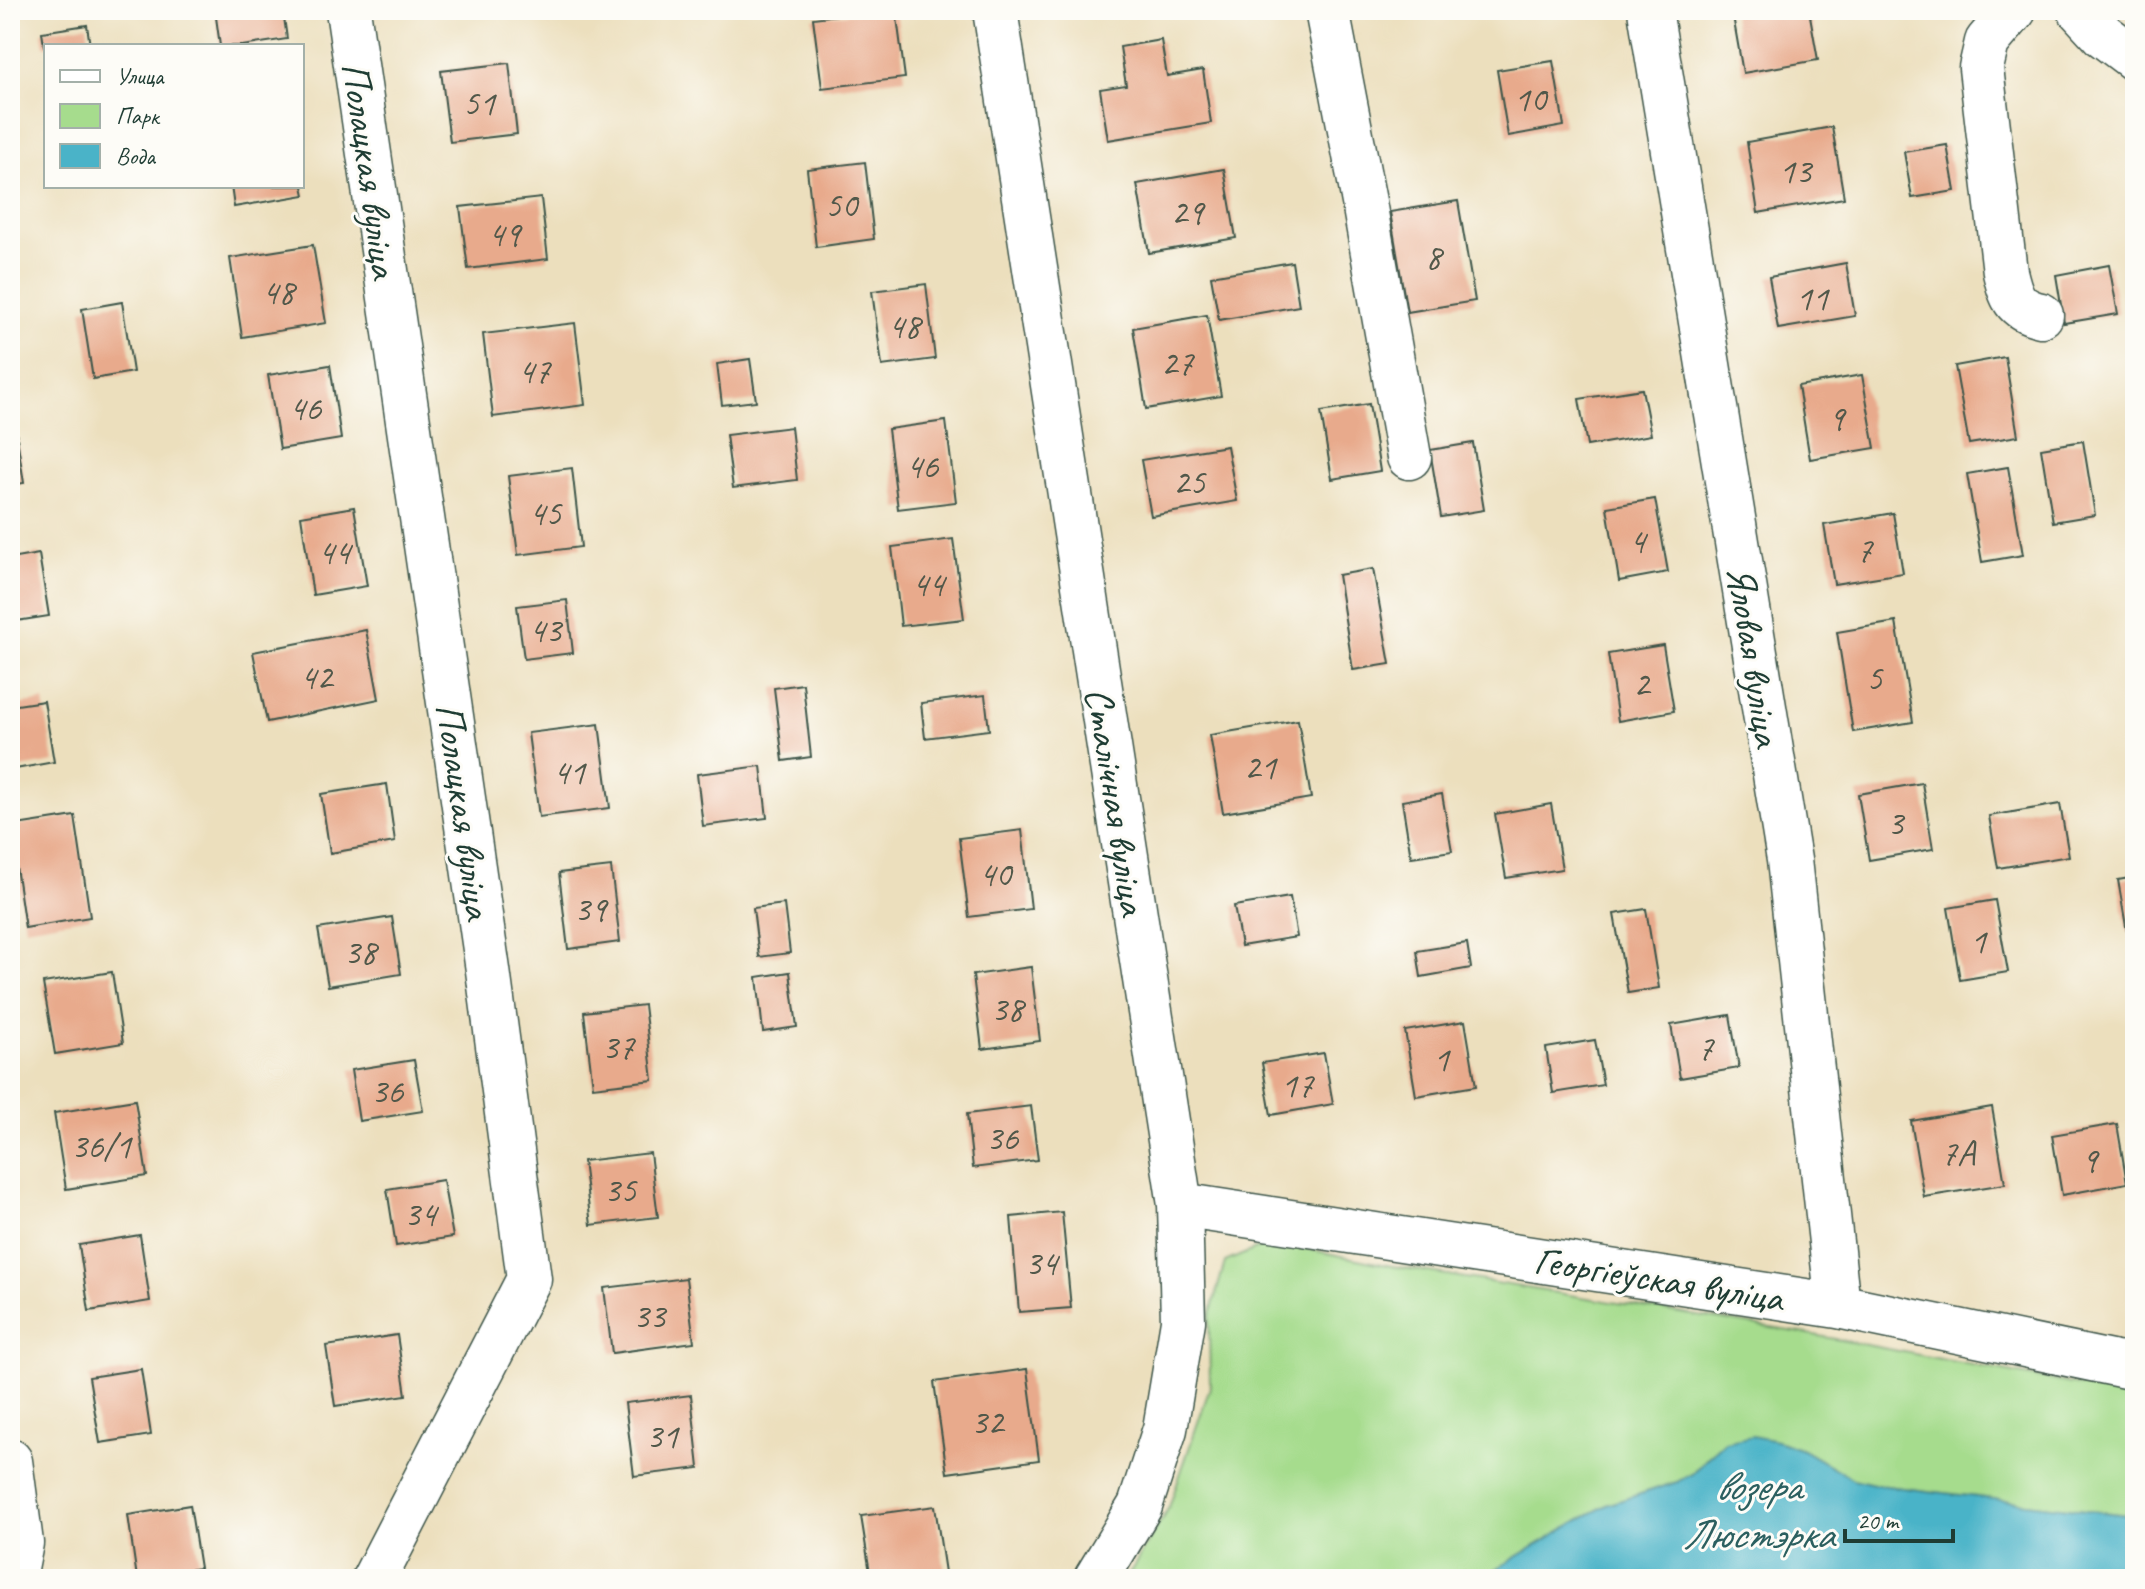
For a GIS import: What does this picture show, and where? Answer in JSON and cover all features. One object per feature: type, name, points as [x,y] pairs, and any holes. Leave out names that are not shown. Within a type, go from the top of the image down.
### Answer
[{"type":"street","name":"Полацкая вуліца","points":[[348,10],[486,954],[529,1279],[374,1579]]},
{"type":"street","points":[[1327,10],[1409,457]]},
{"type":"street","name":"Яловая вуліца","points":[[1650,10],[1789,860],[1838,1306]]},
{"type":"street","points":[[2014,10],[1987,42],[1981,68],[2008,283],[2011,295],[2024,311],[2041,315]]},
{"type":"street","points":[[2080,10],[2103,35],[2135,59]]},
{"type":"street","name":"Сталічная вуліца","points":[[1006,12],[1180,1205],[1183,1321],[1165,1429],[1140,1506],[1096,1579]]},
{"type":"street","name":"Георгіеўская вуліца","points":[[1180,1205],[1838,1306],[2135,1368]]},
{"type":"street","points":[[10,1461],[21,1543],[14,1579]]},
{"type":"green space","points":[[1272,1242],[1392,1266],[1814,1335],[2135,1396],[2135,1516],[1878,1485],[1853,1479],[1803,1450],[1777,1441],[1708,1457],[1695,1472],[1677,1482],[1607,1505],[1480,1579],[1126,1579],[1169,1507],[1210,1387],[1209,1319],[1225,1262]]},
{"type":"water","name":"возера Люстэрка","points":[[1752,1436],[1803,1450],[1853,1479],[1878,1485],[2135,1516],[2135,1579],[1480,1579],[1607,1505],[1677,1482],[1695,1472],[1725,1442]]},
{"type":"building","points":[[215,10],[283,10],[287,39],[255,44],[220,44]]},
{"type":"building","points":[[896,10],[905,78],[822,88],[813,18]]},
{"type":"building","points":[[1484,10],[1510,10],[1510,12],[1485,16]]},
{"type":"building","points":[[1732,10],[1809,10],[1818,60],[1743,73]]},
{"type":"building","points":[[87,25],[90,44],[44,46],[42,32]]},
{"type":"building","points":[[1161,40],[1167,76],[1203,70],[1211,123],[1108,140],[1100,89],[1126,85],[1120,47]]},
{"type":"building","points":[[1553,61],[1564,126],[1508,136],[1497,70]]},
{"type":"building","points":[[509,63],[517,134],[450,142],[441,71]]},
{"type":"building","points":[[1832,127],[1844,198],[1758,213],[1747,142]]},
{"type":"building","points":[[1947,145],[1955,191],[1912,198],[1904,152]]},
{"type":"building","points":[[865,162],[874,239],[816,247],[807,169]]},
{"type":"building","points":[[1224,169],[1236,238],[1149,253],[1137,184]]},
{"type":"building","points":[[231,188],[303,188],[305,195],[234,207]]},
{"type":"building","points":[[541,198],[548,259],[468,269],[460,207]]},
{"type":"building","points":[[1458,201],[1475,301],[1407,312],[1390,212]]},
{"type":"building","points":[[2135,202],[2135,226],[2133,226],[2130,203]]},
{"type":"building","points":[[313,245],[326,323],[242,337],[230,258]]},
{"type":"building","points":[[1292,262],[1299,306],[1219,320],[1211,276]]},
{"type":"building","points":[[1846,263],[1855,316],[1778,329],[1769,277]]},
{"type":"building","points":[[2109,265],[2118,314],[2064,323],[2056,275]]},
{"type":"building","points":[[926,284],[935,359],[882,366],[872,291]]},
{"type":"building","points":[[122,302],[133,372],[93,379],[82,309]]},
{"type":"building","points":[[1207,315],[1221,396],[1146,409],[1133,328]]},
{"type":"building","points":[[575,323],[585,405],[493,417],[483,334]]},
{"type":"building","points":[[2005,357],[2018,436],[1969,444],[1955,366]]},
{"type":"building","points":[[750,359],[756,401],[722,405],[717,364]]},
{"type":"building","points":[[330,365],[341,439],[280,449],[268,375]]},
{"type":"building","points":[[1862,375],[1875,448],[1810,459],[1798,386]]},
{"type":"building","points":[[1642,389],[1651,435],[1587,446],[1579,399]]},
{"type":"building","points":[[1369,404],[1380,471],[1332,479],[1321,412]]},
{"type":"building","points":[[946,421],[956,502],[898,509],[888,429]]},
{"type":"building","points":[[15,425],[24,483],[10,485],[10,426]]},
{"type":"building","points":[[791,427],[797,480],[733,488],[726,435]]},
{"type":"building","points":[[2083,441],[2095,515],[2053,522],[2041,448]]},
{"type":"building","points":[[1473,443],[1484,510],[1441,517],[1430,450]]},
{"type":"building","points":[[1227,446],[1237,501],[1151,516],[1141,460]]},
{"type":"building","points":[[2008,467],[2023,555],[1982,562],[1967,474]]},
{"type":"building","points":[[572,468],[581,547],[518,555],[508,476]]},
{"type":"building","points":[[1655,499],[1668,572],[1619,581],[1607,507]]},
{"type":"building","points":[[354,507],[367,586],[313,595],[301,516]]},
{"type":"building","points":[[1893,513],[1903,573],[1834,584],[1824,525]]},
{"type":"building","points":[[953,539],[964,619],[901,626],[892,547]]},
{"type":"building","points":[[39,554],[49,616],[10,622],[10,559]]},
{"type":"building","points":[[1373,569],[1390,664],[1353,670],[1338,575]]},
{"type":"building","points":[[567,600],[573,653],[524,659],[517,606]]},
{"type":"building","points":[[1896,622],[1913,722],[1853,732],[1837,632]]},
{"type":"building","points":[[366,630],[379,699],[267,722],[253,652]]},
{"type":"building","points":[[1663,645],[1674,711],[1618,721],[1608,654]]},
{"type":"building","points":[[803,684],[811,757],[783,761],[774,688]]},
{"type":"building","points":[[985,695],[989,730],[925,738],[921,703]]},
{"type":"building","points":[[44,701],[54,762],[10,770],[10,706]]},
{"type":"building","points":[[1298,720],[1311,798],[1223,813],[1210,735]]},
{"type":"building","points":[[599,724],[610,808],[539,817],[528,733]]},
{"type":"building","points":[[761,766],[767,818],[703,826],[697,774]]},
{"type":"building","points":[[1922,783],[1933,849],[1869,860],[1858,794]]},
{"type":"building","points":[[387,784],[395,842],[330,853],[321,794]]},
{"type":"building","points":[[1442,794],[1452,851],[1411,857],[1402,801]]},
{"type":"building","points":[[1551,804],[1562,869],[1506,878],[1495,814]]},
{"type":"building","points":[[2060,804],[2069,856],[1998,868],[1989,816]]},
{"type":"building","points":[[75,816],[90,917],[25,928],[10,826]]},
{"type":"building","points":[[1022,830],[1031,909],[969,917],[959,838]]},
{"type":"building","points":[[611,867],[620,942],[568,949],[559,873]]},
{"type":"building","points":[[2135,877],[2135,930],[2127,932],[2118,880]]},
{"type":"building","points":[[1290,897],[1297,937],[1241,946],[1234,906]]},
{"type":"building","points":[[1995,900],[2008,972],[1960,980],[1948,908]]},
{"type":"building","points":[[784,904],[790,953],[759,957],[753,908]]},
{"type":"building","points":[[1646,909],[1659,988],[1628,993],[1614,914]]},
{"type":"building","points":[[392,917],[401,974],[328,986],[318,929]]},
{"type":"building","points":[[1467,943],[1471,968],[1421,977],[1417,951]]},
{"type":"building","points":[[1031,967],[1040,1041],[982,1049],[973,975]]},
{"type":"building","points":[[112,972],[123,1043],[55,1054],[43,983]]},
{"type":"building","points":[[790,972],[797,1027],[763,1032],[757,977]]},
{"type":"building","points":[[644,1005],[653,1080],[593,1087],[584,1012]]},
{"type":"building","points":[[1730,1015],[1739,1068],[1680,1078],[1671,1025]]},
{"type":"building","points":[[1465,1021],[1476,1086],[1416,1096],[1405,1031]]},
{"type":"building","points":[[1595,1040],[1603,1085],[1553,1093],[1546,1048]]},
{"type":"building","points":[[1324,1053],[1333,1104],[1271,1115],[1262,1063]]},
{"type":"building","points":[[414,1060],[423,1111],[359,1121],[351,1070]]},
{"type":"building","points":[[135,1100],[147,1176],[66,1189],[54,1113]]},
{"type":"building","points":[[1031,1106],[1038,1160],[973,1168],[967,1114]]},
{"type":"building","points":[[1992,1107],[2005,1184],[1924,1197],[1911,1121]]},
{"type":"building","points":[[2117,1124],[2127,1183],[2062,1195],[2052,1135]]},
{"type":"building","points":[[650,1153],[658,1217],[591,1225],[583,1161]]},
{"type":"building","points":[[443,1180],[453,1237],[396,1246],[387,1189]]},
{"type":"building","points":[[1062,1212],[1071,1308],[1019,1312],[1011,1217]]},
{"type":"building","points":[[140,1235],[150,1301],[89,1311],[79,1245]]},
{"type":"building","points":[[686,1278],[694,1342],[612,1353],[604,1288]]},
{"type":"building","points":[[397,1335],[406,1395],[335,1406],[326,1346]]},
{"type":"building","points":[[141,1369],[151,1435],[100,1443],[89,1377]]},
{"type":"building","points":[[1027,1369],[1039,1460],[947,1473],[934,1382]]},
{"type":"building","points":[[691,1395],[699,1468],[634,1476],[625,1403]]},
{"type":"building","points":[[190,1505],[200,1568],[137,1578],[128,1515]]},
{"type":"building","points":[[935,1506],[946,1579],[871,1579],[861,1516]]}]
